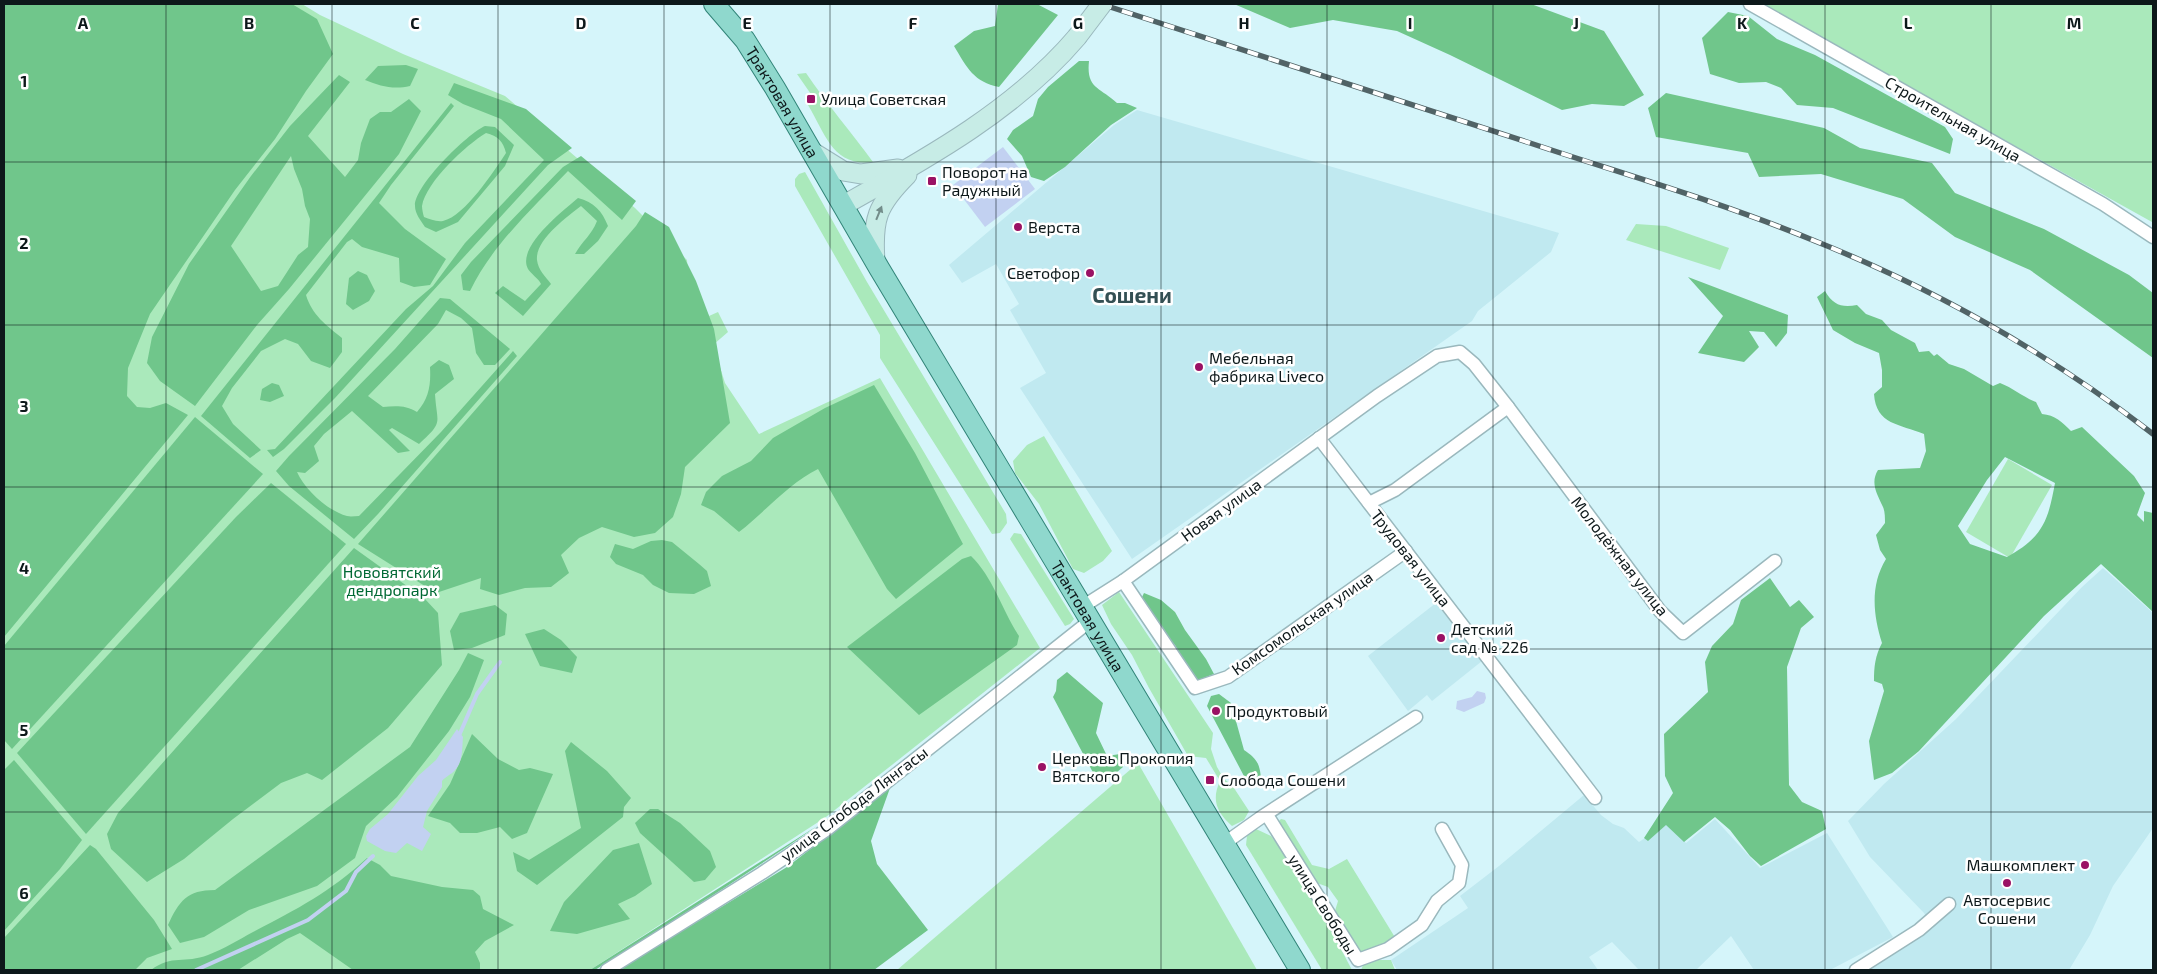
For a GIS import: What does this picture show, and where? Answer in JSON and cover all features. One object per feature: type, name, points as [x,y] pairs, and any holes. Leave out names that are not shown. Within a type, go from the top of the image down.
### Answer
[{"type":"main road","name":"Трактовая улица","points":[[714,4],[745,40],[814,153],[876,261],[1086,614],[1226,843],[1300,970]]},
{"type":"main road","points":[[844,205],[920,162],[988,117],[1034,80],[1077,37],[1102,4]]},
{"type":"main road","points":[[814,153],[843,171],[861,174],[894,170],[920,162]]},
{"type":"main road","points":[[876,261],[874,238],[878,210],[902,180],[920,162]]},
{"type":"street","name":"Строительная улица","points":[[1750,4],[2103,204],[2153,237]]},
{"type":"street","name":"Молодёжная улица","points":[[1319,438],[1437,356],[1460,352],[1474,364],[1508,407],[1660,611],[1683,633],[1775,561]]},
{"type":"street","points":[[1369,503],[1395,490],[1508,407]]},
{"type":"street","name":"Новая улица","points":[[1086,614],[1123,581],[1319,438]]},
{"type":"street","name":"Трудовая улица","points":[[1319,438],[1595,798]]},
{"type":"street","name":"Комсомольская улица","points":[[1123,581],[1195,688],[1228,677],[1406,551]]},
{"type":"street","name":"улица Слобода Лянгасы","points":[[606,970],[826,830],[1086,614]]},
{"type":"street","points":[[1226,843],[1416,717]]},
{"type":"street","name":"улица Свободы","points":[[1267,815],[1358,960],[1388,949],[1422,925],[1437,901],[1459,883],[1462,865],[1442,829]]},
{"type":"street","points":[[1856,970],[1919,930],[1949,904]]},
{"type":"shaded area","points":[[1137,110],[1559,233],[1551,252],[1478,311],[1472,321],[1132,559],[1020,388],[1046,373],[1010,310],[1019,304],[996,264],[962,283],[949,265],[1114,125]]},
{"type":"shaded area","points":[[1003,147],[1035,189],[985,227],[953,185]]},
{"type":"shaded area","points":[[2103,568],[2153,613],[2153,828],[2113,886],[2090,935],[2069,970],[1868,970],[1933,928],[1924,913],[1870,857],[1848,821],[1884,784],[1956,719],[2082,587]]},
{"type":"shaded area","points":[[1436,603],[1482,661],[1432,701],[1427,695],[1408,711],[1368,656]]},
{"type":"shaded area","points":[[1477,691],[1485,693],[1484,703],[1464,712],[1456,709],[1457,701],[1472,697]]},
{"type":"shaded area","points":[[457,729],[463,737],[461,759],[458,767],[442,781],[442,787],[427,811],[423,827],[431,834],[422,851],[407,843],[396,853],[385,851],[367,841],[366,836],[370,829],[388,814],[418,776],[436,760]]},
{"type":"shaded area","points":[[1584,795],[1601,815],[1613,824],[1624,828],[1639,842],[1666,824],[1686,843],[1715,819],[1760,868],[1827,833],[1893,937],[1830,970],[1754,970],[1731,936],[1696,970],[1639,970],[1612,942],[1589,957],[1598,970],[1397,970],[1391,960],[1468,908],[1460,896]]},
{"type":"green space","name":"Нововятский дендропарк","points":[[4,4],[302,4],[320,15],[403,54],[505,96],[635,208],[687,260],[688,272],[709,316],[718,312],[728,332],[713,345],[725,383],[759,434],[880,378],[1040,648],[826,817],[590,970],[4,970]]},
{"type":"green space","points":[[4,4],[292,4],[317,19],[333,54],[275,139],[235,190],[150,314],[128,368],[127,396],[137,407],[150,408],[166,403],[188,415],[4,637]]},
{"type":"green space","points":[[998,4],[1037,4],[1058,15],[999,87],[990,85],[977,78],[967,67],[954,46],[974,31],[995,26]]},
{"type":"green space","points":[[1234,4],[1531,4],[1604,31],[1644,95],[1624,106],[1592,104],[1562,110],[1397,31],[1333,20],[1290,28]]},
{"type":"green space","points":[[1760,4],[2153,4],[2153,223],[2152,222]]},
{"type":"green space","points":[[1728,12],[1748,16],[1777,39],[1815,55],[1945,127],[1953,139],[1950,154],[1833,108],[1797,105],[1781,88],[1766,82],[1739,83],[1710,74],[1702,38]]},
{"type":"green space","points":[[1079,61],[1089,61],[1090,77],[1100,90],[1117,103],[1125,103],[1137,108],[1111,125],[1065,167],[1044,181],[1031,177],[1022,156],[1007,139],[1013,130],[1033,116],[1038,99],[1048,87]]},
{"type":"green space","points":[[406,65],[418,69],[410,86],[387,87],[365,80],[378,66]]},
{"type":"green space","points":[[806,73],[873,162],[859,162],[848,159],[832,147],[808,105],[815,100],[797,74]]},
{"type":"green space","points":[[339,75],[350,82],[308,136],[345,177],[358,160],[361,143],[370,119],[380,112],[391,112],[409,99],[421,111],[399,154],[289,289],[257,325],[195,406],[160,381],[147,363],[152,337],[189,264],[251,176],[290,126]],"holes":[[[291,156],[302,189],[310,219],[308,247],[298,255],[278,286],[261,291],[231,246]]]},
{"type":"green space","points":[[454,83],[526,109],[572,148],[548,165],[335,398],[284,449],[273,457],[267,450],[275,449],[406,309],[433,286],[465,243],[544,160],[501,119],[463,104],[448,95]]},
{"type":"green space","points":[[1666,93],[1824,128],[1860,148],[1932,163],[1955,193],[2044,229],[2129,275],[2153,293],[2153,358],[2030,270],[1955,237],[1903,199],[1821,174],[1759,177],[1748,153],[1656,137],[1648,108]]},
{"type":"green space","points":[[451,103],[454,106],[391,185],[379,203],[405,229],[446,259],[430,285],[414,287],[400,282],[399,258],[362,247],[352,239],[347,242],[306,295],[316,314],[342,338],[342,352],[330,368],[311,361],[298,344],[285,339],[261,351],[232,388],[222,406],[233,424],[261,450],[250,458],[201,416]]},
{"type":"green space","points":[[485,126],[495,127],[514,145],[505,166],[458,222],[436,232],[425,227],[416,212],[417,197],[432,174],[466,139]],"holes":[[[486,133],[497,137],[506,153],[478,192],[452,217],[443,221],[424,217],[422,206],[431,186],[448,165],[468,146]]]},
{"type":"green space","points":[[581,156],[636,201],[622,220],[568,171],[501,243],[479,274],[470,291],[463,290],[461,275],[471,262],[563,167]]},
{"type":"green space","points":[[805,172],[867,282],[1006,514],[1007,523],[1000,533],[992,534],[880,358],[880,335],[795,186],[795,179],[799,174]]},
{"type":"green space","points":[[578,198],[589,202],[597,208],[608,226],[598,241],[584,254],[575,254],[597,221],[581,206],[546,237],[538,252],[537,260],[541,270],[551,284],[523,316],[495,293],[503,286],[525,301],[541,284],[528,269],[526,260],[529,250],[543,230]]},
{"type":"green space","points":[[645,212],[669,227],[696,281],[714,329],[730,423],[685,467],[681,494],[673,517],[655,533],[634,537],[602,527],[579,538],[561,555],[569,573],[551,587],[525,588],[499,595],[480,589],[481,578],[436,593],[358,544],[636,226]]},
{"type":"green space","points":[[1636,224],[1666,226],[1729,248],[1720,270],[1626,240]]},
{"type":"green space","points":[[358,271],[367,275],[375,291],[369,301],[353,310],[346,304],[349,278]]},
{"type":"green space","points":[[1688,277],[1788,315],[1787,333],[1776,347],[1764,332],[1749,331],[1759,347],[1744,362],[1698,353],[1723,316]]},
{"type":"green space","points":[[1825,291],[1831,300],[1842,306],[1857,305],[1866,314],[1882,320],[1891,330],[1915,343],[1919,352],[1929,351],[1934,356],[1937,354],[1949,364],[1964,369],[1993,386],[2000,383],[2009,387],[2036,402],[2042,414],[2055,417],[2071,431],[2082,427],[2134,476],[2145,493],[2137,515],[2144,522],[2144,511],[2153,513],[2153,612],[2101,564],[2044,616],[1919,751],[1892,773],[1874,780],[1869,741],[1884,691],[1882,684],[1874,681],[1875,662],[1882,643],[1875,611],[1875,590],[1877,579],[1886,559],[1880,550],[1876,535],[1885,523],[1885,519],[1884,509],[1874,484],[1878,470],[1920,468],[1926,451],[1924,434],[1891,422],[1879,412],[1874,394],[1882,387],[1879,353],[1855,343],[1833,330],[1817,297]],"holes":[[[2005,457],[2055,483],[2050,508],[2042,527],[2029,542],[2007,557],[1970,544],[1958,526],[1987,480]]]},
{"type":"green space","points":[[440,298],[450,299],[510,349],[495,365],[484,365],[476,353],[472,328],[461,318],[446,310],[438,324],[368,396],[383,407],[405,407],[417,412],[424,402],[428,391],[430,367],[439,360],[449,365],[454,379],[435,394],[436,426],[419,444],[392,428],[389,430],[410,451],[398,453],[352,411],[324,434],[314,446],[319,461],[305,473],[297,472],[311,493],[325,505],[347,516],[359,516],[441,432],[513,351],[517,356],[354,539],[289,486],[276,471],[395,349]]},
{"type":"green space","points":[[272,383],[279,385],[284,396],[270,402],[260,400],[262,389]]},
{"type":"green space","points":[[874,385],[915,453],[963,544],[896,599],[887,589],[818,469],[797,482],[739,532],[714,511],[701,505],[706,492],[722,476],[751,461],[773,438],[825,408]]},
{"type":"green space","points":[[195,417],[263,474],[12,749],[4,740],[4,646]]},
{"type":"green space","points":[[1044,436],[1112,551],[1103,561],[1084,573],[1073,569],[1039,504],[1015,473],[1013,461],[1027,445]]},
{"type":"green space","points":[[2008,459],[2052,485],[2010,558],[1966,532]]},
{"type":"green space","points":[[271,483],[346,544],[86,834],[17,753],[236,517]]},
{"type":"green space","points":[[1014,533],[1021,534],[1074,619],[1070,624],[1065,626],[1010,539]]},
{"type":"green space","points":[[662,540],[672,542],[707,571],[711,586],[694,594],[669,593],[653,585],[643,575],[616,564],[610,557],[615,544],[633,549],[651,541]]},
{"type":"green space","points":[[354,548],[425,599],[438,613],[442,665],[388,728],[322,780],[307,773],[281,783],[184,859],[147,882],[111,849],[107,834],[118,813]]},
{"type":"green space","points":[[971,556],[979,564],[991,584],[1019,636],[1017,645],[919,715],[847,647],[962,559]]},
{"type":"green space","points":[[1770,578],[1790,607],[1799,600],[1814,617],[1801,628],[1787,667],[1789,785],[1802,802],[1822,811],[1826,829],[1761,866],[1750,856],[1730,830],[1715,817],[1684,842],[1666,825],[1648,841],[1644,838],[1673,793],[1665,776],[1664,734],[1708,692],[1705,662],[1712,646],[1733,624],[1741,600]]},
{"type":"green space","points":[[1119,592],[1213,733],[1211,749],[1217,767],[1224,779],[1232,785],[1249,811],[1244,820],[1232,826],[1219,811],[1216,794],[1220,781],[1206,758],[1188,756],[1132,655],[1111,624],[1102,605]]},
{"type":"green space","points":[[1144,593],[1161,600],[1175,612],[1214,674],[1196,681],[1185,668],[1175,645],[1162,636],[1139,603]]},
{"type":"green space","points":[[495,605],[507,614],[505,635],[472,648],[454,650],[450,631],[460,613]]},
{"type":"green space","points":[[544,629],[561,640],[577,657],[572,673],[540,666],[525,634]]},
{"type":"green space","points":[[468,653],[484,660],[470,697],[449,731],[397,797],[366,826],[355,858],[317,886],[249,910],[204,937],[180,943],[168,925],[180,903],[197,892],[215,890],[410,747]]},
{"type":"green space","points":[[1067,672],[1103,703],[1096,733],[1107,756],[1120,754],[1123,767],[1110,778],[1098,782],[1053,697],[1056,691],[1057,680]]},
{"type":"green space","points":[[1219,694],[1231,703],[1244,750],[1257,761],[1261,779],[1251,783],[1245,778],[1207,706],[1211,696]]},
{"type":"green space","points":[[472,734],[498,759],[519,770],[530,768],[553,774],[527,833],[512,839],[500,827],[477,833],[460,833],[450,823],[428,816],[450,784]]},
{"type":"green space","points":[[571,742],[607,771],[631,798],[624,807],[623,817],[537,885],[517,871],[513,852],[529,860],[581,828],[565,751]]},
{"type":"green space","points":[[14,760],[82,840],[60,869],[4,931],[4,770]]},
{"type":"green space","points":[[1138,763],[1257,970],[897,970]]},
{"type":"green space","points":[[890,788],[871,841],[877,864],[928,930],[874,970],[618,970],[787,867]]},
{"type":"green space","points":[[650,809],[658,809],[680,823],[710,851],[716,867],[705,880],[694,882],[640,833],[635,823]]},
{"type":"green space","points":[[1281,819],[1285,820],[1312,865],[1329,869],[1347,859],[1396,939],[1366,955],[1356,948],[1335,911],[1338,901],[1328,887],[1317,883],[1307,871],[1277,823]]},
{"type":"green space","points":[[817,826],[679,917],[595,970],[590,970]]},
{"type":"green space","points":[[1256,829],[1271,836],[1286,856],[1324,917],[1352,970],[1322,970],[1246,845],[1247,836]]},
{"type":"green space","points":[[639,843],[652,884],[635,896],[618,904],[630,919],[577,934],[550,931],[564,902],[613,850]]},
{"type":"green space","points":[[90,845],[96,849],[154,920],[172,949],[147,958],[135,970],[4,970],[4,938]]},
{"type":"green space","points":[[367,858],[380,865],[391,876],[442,887],[473,890],[480,896],[483,909],[514,925],[485,941],[475,952],[480,963],[480,970],[353,970],[300,933],[287,939],[238,970],[151,970],[166,962],[200,958],[214,953],[284,916],[326,891]]},
{"type":"green space","points":[[1391,960],[1395,970],[1361,970],[1365,961]]},
{"type":"waterway","points":[[458,738],[477,694],[500,662]]},
{"type":"waterway","points":[[196,970],[308,920],[346,891],[356,872],[373,856]]},
{"type":"railway","points":[[1101,4],[1672,189],[1815,241],[1904,280],[1991,326],[2074,377],[2153,434]]},
{"type":"place","name":"Улица Советская","points":[[811,99]]},
{"type":"place","name":"Поворот на Радужный","points":[[932,181]]},
{"type":"place","name":"Верста","points":[[1018,227]]},
{"type":"place","name":"Светофор","points":[[1090,273]]},
{"type":"place","name":"Мебельная фабрика Liveco","points":[[1199,367]]},
{"type":"place","name":"Детский сад № 226","points":[[1441,638]]},
{"type":"place","name":"Продуктовый","points":[[1216,711]]},
{"type":"place","name":"Церковь Прокопия Вятского","points":[[1042,767]]},
{"type":"place","name":"Слобода Сошени","points":[[1210,780]]},
{"type":"place","name":"Машкомплект","points":[[2085,865]]},
{"type":"place","name":"Автосервис Сошени","points":[[2007,883]]},
{"type":"district","name":"Сошени","points":[[1132,296]]}]
